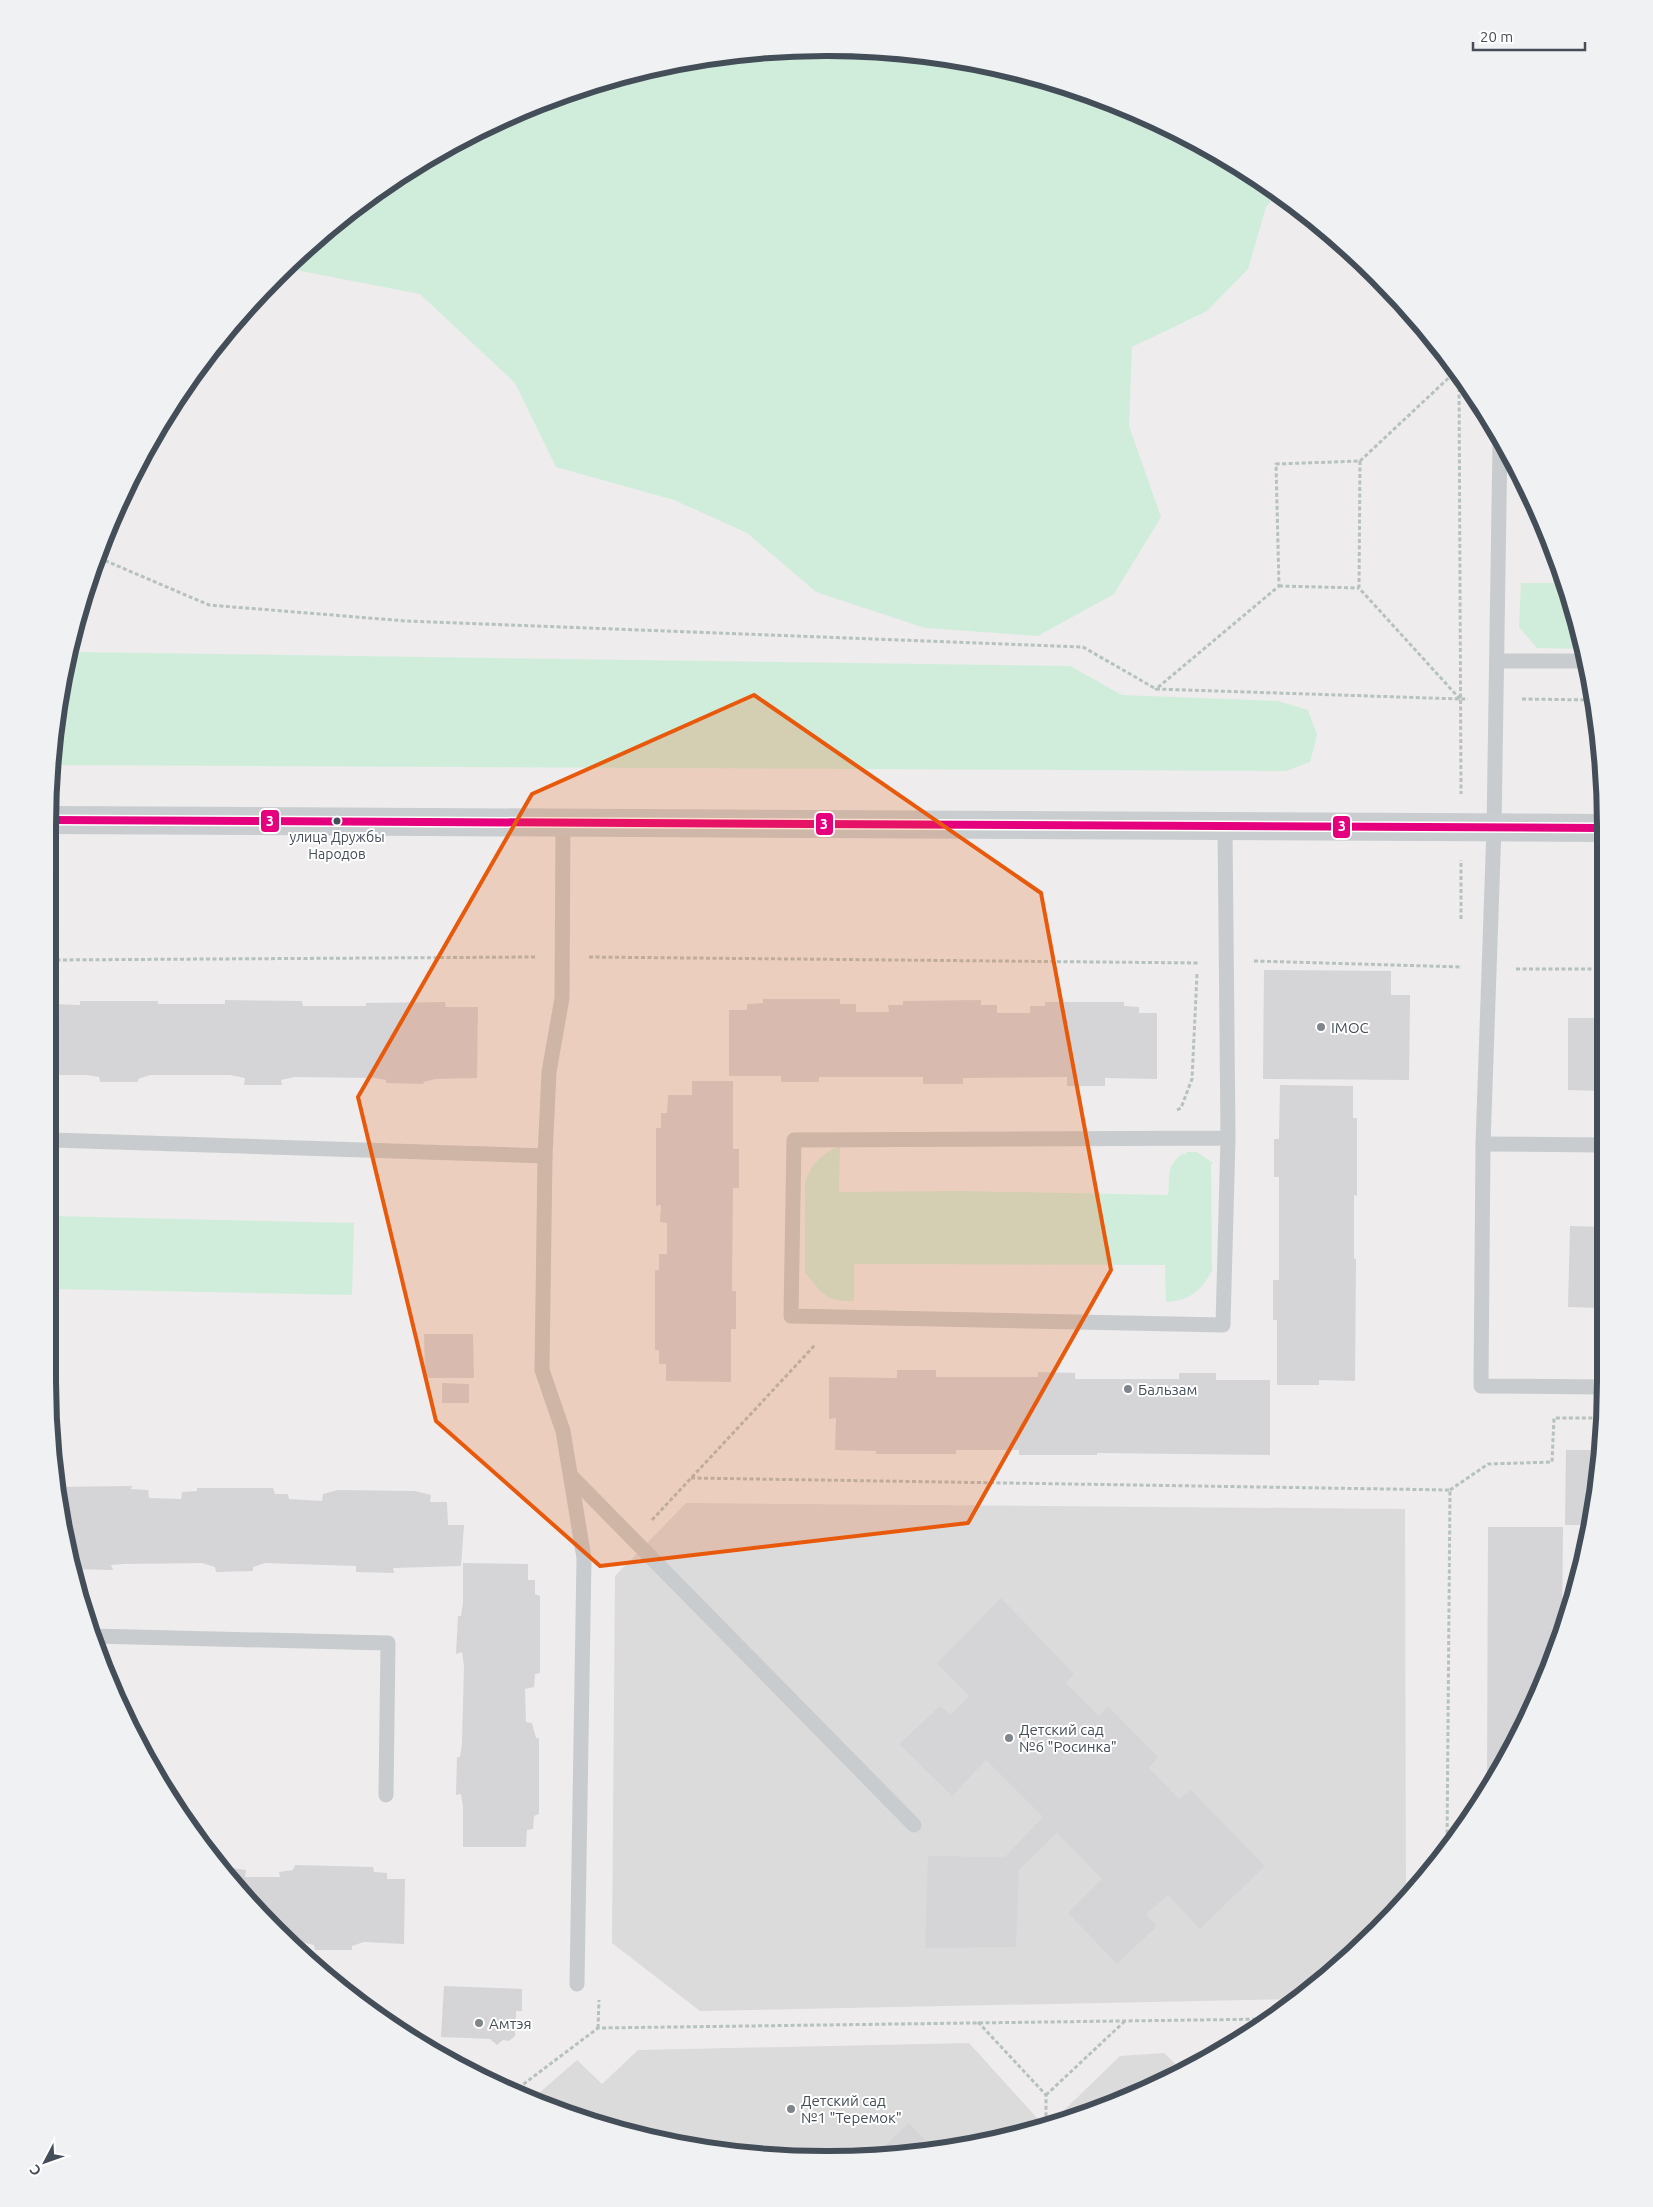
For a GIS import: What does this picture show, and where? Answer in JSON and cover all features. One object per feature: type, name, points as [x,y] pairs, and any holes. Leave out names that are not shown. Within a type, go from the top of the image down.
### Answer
[{"type":"street","points":[[56,820],[563,821],[1597,828]]},
{"type":"lane","points":[[1500,452],[1494,828],[1488,968],[1480,1386],[1597,1387]]},
{"type":"lane","points":[[1496,661],[1579,661]]},
{"type":"lane","points":[[563,821],[562,998],[548,1072],[542,1370],[563,1431],[584,1558],[577,1984]]},
{"type":"lane","points":[[1225,826],[1228,1138],[1223,1326],[791,1316],[794,1140],[1228,1138]]},
{"type":"lane","points":[[56,1140],[545,1156]]},
{"type":"lane","points":[[1484,1144],[1597,1145]]},
{"type":"lane","points":[[571,1476],[914,1825]]},
{"type":"lane","points":[[100,1636],[388,1643],[386,1795]]},
{"type":"path","points":[[1279,586],[1276,464],[1360,461],[1451,376]]},
{"type":"path","points":[[1459,388],[1460,698]]},
{"type":"path","points":[[1360,461],[1359,588],[1460,698]]},
{"type":"path","points":[[104,560],[209,605],[406,621],[1084,647],[1156,689],[1586,700]]},
{"type":"path","points":[[1156,689],[1279,586],[1359,588]]},
{"type":"path","points":[[56,960],[562,957],[1226,962],[1597,969]]},
{"type":"path","points":[[634,1540],[821,1338]]},
{"type":"path","points":[[691,1478],[1450,1490],[1488,1464],[1552,1462],[1554,1418],[1596,1418]]},
{"type":"path","points":[[1447,1836],[1450,1490]]},
{"type":"path","points":[[598,2028],[599,1998]]},
{"type":"path","points":[[520,2087],[598,2028],[1257,2019]]},
{"type":"path","points":[[1046,2095],[1127,2020]]},
{"type":"path","points":[[977,2022],[1046,2095],[1046,2119]]},
{"type":"highlighted area","points":[[754,695],[1041,893],[1111,1270],[968,1523],[600,1566],[436,1421],[358,1097],[532,794]]},
{"type":"shaded area","name":"Детский сад №6 \"Росинка\"","points":[[686,1503],[1405,1509],[1406,1888],[1334,1960],[1285,1999],[700,2011],[612,1943],[615,1576]]},
{"type":"shaded area","name":"Детский сад №1 \"Теремок\"","points":[[969,2043],[1037,2118],[1037,2122],[977,2136],[927,2144],[877,2149],[826,2151],[776,2149],[676,2136],[627,2125],[538,2094],[577,2060],[602,2084],[638,2050]]},
{"type":"shaded area","points":[[1164,2053],[1177,2066],[1121,2092],[1060,2114],[1120,2056]]},
{"type":"green space","points":[[826,56],[877,58],[977,71],[1026,82],[1074,97],[1121,115],[1167,136],[1212,159],[1273,199],[1266,207],[1248,269],[1207,311],[1132,347],[1129,426],[1161,517],[1114,594],[1038,636],[925,628],[816,592],[747,533],[674,500],[556,467],[515,383],[420,294],[295,270],[358,215],[399,186],[441,159],[486,136],[532,115],[579,97],[627,82],[676,71],[726,63]]},
{"type":"green space","points":[[1553,572],[1576,649],[1537,648],[1519,627],[1521,583],[1553,583]]},
{"type":"green space","points":[[76,652],[1070,666],[1122,695],[1278,701],[1308,710],[1317,735],[1310,762],[1286,771],[59,765],[63,726]]},
{"type":"green space","points":[[840,1146],[839,1192],[959,1191],[1168,1195],[1170,1172],[1173,1163],[1183,1153],[1184,1155],[1187,1152],[1197,1152],[1213,1163],[1211,1165],[1212,1271],[1194,1294],[1181,1300],[1166,1302],[1165,1265],[854,1264],[854,1301],[831,1298],[821,1291],[805,1273],[805,1182],[810,1170],[818,1160]]},
{"type":"green space","points":[[56,1216],[354,1223],[352,1295],[56,1289]]},
{"type":"building","points":[[1264,970],[1391,971],[1391,995],[1410,995],[1409,1080],[1263,1079]]},
{"type":"building","points":[[763,999],[840,999],[840,1004],[856,1004],[856,1012],[889,1012],[888,1005],[903,1005],[903,1001],[981,1000],[981,1005],[997,1005],[997,1013],[1030,1013],[1030,1006],[1045,1006],[1045,1002],[1124,1002],[1124,1006],[1139,1007],[1139,1013],[1157,1013],[1157,1079],[1105,1078],[1105,1086],[1067,1086],[1067,1077],[963,1078],[963,1084],[923,1084],[923,1077],[819,1077],[819,1082],[781,1082],[781,1076],[729,1076],[729,1010],[747,1010],[747,1004],[763,1003]]},
{"type":"building","points":[[225,1000],[302,1001],[303,1006],[366,1006],[366,1003],[445,1002],[446,1007],[478,1007],[477,1078],[436,1079],[423,1082],[424,1084],[386,1083],[386,1080],[375,1078],[295,1077],[281,1080],[282,1085],[244,1085],[245,1078],[230,1075],[150,1075],[138,1079],[138,1082],[100,1082],[99,1077],[87,1075],[56,1075],[56,1004],[80,1005],[80,1001],[158,1001],[158,1004],[225,1004]]},
{"type":"building","points":[[1568,1018],[1597,1018],[1597,1091],[1568,1090]]},
{"type":"building","points":[[692,1081],[733,1081],[733,1149],[739,1149],[739,1188],[733,1188],[732,1291],[736,1291],[736,1329],[731,1329],[731,1382],[666,1381],[666,1364],[659,1364],[659,1350],[655,1350],[655,1270],[659,1270],[659,1254],[667,1254],[667,1223],[660,1222],[661,1205],[656,1206],[656,1128],[661,1128],[661,1113],[667,1113],[668,1095],[692,1095]]},
{"type":"building","points":[[1280,1085],[1353,1086],[1353,1118],[1357,1118],[1357,1196],[1354,1195],[1354,1259],[1356,1259],[1355,1381],[1319,1380],[1319,1385],[1277,1385],[1277,1320],[1273,1320],[1273,1280],[1279,1280],[1279,1177],[1274,1177],[1274,1139],[1279,1139]]},
{"type":"building","points":[[1570,1226],[1597,1227],[1597,1308],[1568,1307]]},
{"type":"building","points":[[424,1334],[473,1334],[474,1378],[425,1378]]},
{"type":"building","points":[[897,1370],[936,1370],[936,1377],[1038,1377],[1038,1372],[1075,1373],[1075,1379],[1179,1379],[1179,1373],[1216,1373],[1216,1380],[1270,1380],[1270,1455],[1097,1453],[1097,1455],[1019,1455],[1019,1450],[956,1450],[956,1454],[876,1454],[876,1451],[835,1450],[836,1418],[829,1419],[829,1377],[897,1378]]},
{"type":"building","points":[[442,1383],[469,1384],[469,1403],[442,1403]]},
{"type":"building","points":[[1566,1450],[1593,1450],[1583,1525],[1565,1525]]},
{"type":"building","points":[[132,1486],[131,1489],[148,1490],[149,1498],[181,1499],[182,1492],[197,1491],[197,1488],[273,1488],[275,1494],[288,1494],[289,1499],[322,1501],[323,1494],[338,1490],[415,1491],[431,1495],[430,1502],[447,1502],[448,1525],[464,1525],[461,1566],[393,1568],[394,1573],[356,1572],[356,1566],[265,1563],[253,1567],[253,1571],[216,1572],[215,1567],[202,1563],[124,1564],[111,1565],[113,1570],[80,1569],[64,1487]]},
{"type":"building","points":[[1488,1527],[1563,1527],[1562,1608],[1538,1675],[1517,1721],[1487,1777]]},
{"type":"building","points":[[463,1563],[528,1564],[528,1580],[535,1580],[535,1594],[540,1596],[540,1673],[535,1674],[534,1687],[525,1689],[526,1722],[532,1723],[536,1738],[539,1738],[539,1814],[534,1816],[533,1829],[527,1830],[526,1847],[463,1847],[463,1807],[461,1794],[456,1795],[457,1757],[460,1757],[462,1744],[464,1666],[462,1652],[456,1654],[458,1616],[461,1616],[463,1603]]},
{"type":"building","points":[[1001,1598],[1074,1674],[1066,1683],[1099,1716],[1108,1706],[1158,1757],[1149,1768],[1179,1799],[1191,1790],[1265,1866],[1200,1929],[1168,1895],[1146,1914],[1157,1926],[1117,1964],[1068,1913],[1102,1879],[1057,1833],[1019,1870],[1016,1947],[925,1948],[928,1856],[1005,1857],[1043,1817],[986,1760],[952,1796],[899,1744],[940,1706],[951,1715],[969,1696],[937,1663]]},
{"type":"building","points":[[228,1865],[231,1865],[231,1868],[246,1870],[245,1877],[280,1877],[279,1872],[293,1870],[295,1865],[373,1867],[374,1872],[387,1873],[387,1879],[405,1879],[404,1944],[364,1942],[352,1946],[352,1950],[315,1950],[314,1945],[301,1942],[282,1925]]},
{"type":"building","name":"Амтэя","points":[[444,1986],[522,1989],[522,2011],[516,2011],[515,2036],[509,2041],[503,2040],[497,2045],[490,2039],[441,2037]]},
{"type":"building","points":[[909,2123],[928,2144],[927,2144],[882,2148]]},
{"type":"transit line","name":"3","points":[[56,820],[1597,828]]},
{"type":"place","name":"улица Дружбы Народов","points":[[337,821]]},
{"type":"place","name":"IMOC","points":[[1321,1027]]},
{"type":"place","name":"Бальзам","points":[[1128,1389]]},
{"type":"place","name":"Детский сад №6 \"Росинка\"","points":[[1009,1738]]},
{"type":"place","name":"Амтэя","points":[[479,2023]]},
{"type":"place","name":"Детский сад №1 \"Теремок\"","points":[[791,2109]]}]
